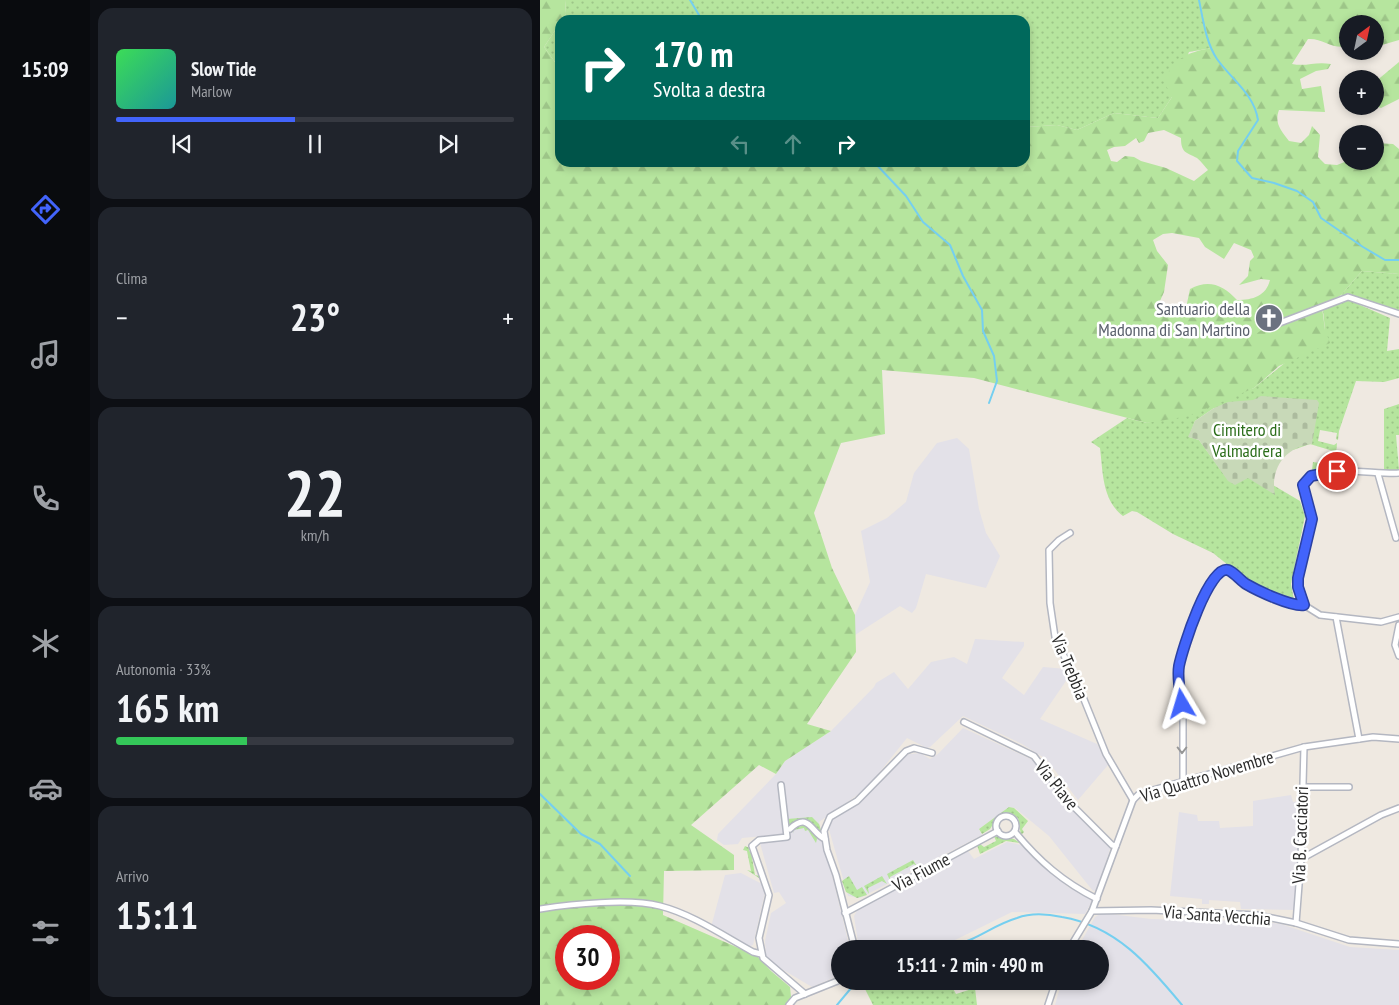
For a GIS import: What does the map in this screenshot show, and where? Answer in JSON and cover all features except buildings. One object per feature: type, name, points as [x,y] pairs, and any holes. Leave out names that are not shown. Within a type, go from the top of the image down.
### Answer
[{"type":"street","points":[[1276,324],[1348,297],[1399,314]]},
{"type":"street","points":[[1304,605],[1298,587],[1298,578],[1312,519],[1303,485],[1311,476],[1337,471],[1378,474],[1399,473]]},
{"type":"street","points":[[1378,474],[1396,538]]},
{"type":"street","name":"Via Trebbia","points":[[1070,534],[1059,540],[1049,550],[1050,603],[1055,637],[1079,686],[1106,754],[1133,800]]},
{"type":"street","points":[[1183,781],[1183,718],[1179,666],[1191,626],[1215,576],[1223,570],[1229,570],[1246,584],[1266,594],[1304,605],[1320,615],[1381,622],[1399,617]]},
{"type":"street","points":[[1336,617],[1359,739]]},
{"type":"street","points":[[1399,625],[1395,645],[1399,656]]},
{"type":"street","name":"Via Piave","points":[[964,722],[1034,756],[1067,800],[1112,845],[1116,846]]},
{"type":"street","name":"Via Quattro Novembre","points":[[1074,940],[1092,911],[1133,800],[1139,794],[1304,748],[1373,737],[1399,739]]},
{"type":"street","points":[[852,940],[824,831],[830,817],[857,800],[906,750],[914,748],[932,753]]},
{"type":"street","name":"Via B. Cacciatori","points":[[1296,923],[1304,748]]},
{"type":"street","points":[[781,785],[787,837],[759,840],[752,846],[769,895],[759,938],[761,954],[768,965],[805,994]]},
{"type":"street","points":[[1302,787],[1349,787]]},
{"type":"street","points":[[1300,859],[1381,814],[1399,808]]},
{"type":"street","points":[[1015,832],[1004,836],[998,831],[998,821],[1008,816],[1016,824],[1015,832],[1050,870],[1073,886],[1097,898]]},
{"type":"street","points":[[790,829],[796,824],[805,822],[813,827],[819,836],[825,839]]},
{"type":"street","name":"Via Fiume","points":[[845,913],[998,831]]},
{"type":"street","points":[[540,909],[632,902],[659,906],[686,916],[753,952],[761,954]]},
{"type":"street","name":"Via Santa Vecchia","points":[[1092,911],[1151,910],[1257,915],[1296,923],[1349,940],[1399,944]]},
{"type":"street","points":[[789,1005],[795,998],[831,984]]},
{"type":"street","points":[[1048,1005],[1053,990]]},
{"type":"shaded area","points":[[957,438],[969,449],[979,509],[986,533],[1000,556],[986,588],[926,574],[916,608],[912,613],[900,606],[855,635],[855,615],[870,582],[861,531],[887,518],[906,502],[914,473],[937,443]]},
{"type":"shaded area","points":[[975,639],[1024,642],[1024,646],[1002,678],[1024,695],[1043,667],[1066,669],[1070,675],[1040,719],[1097,744],[1108,765],[1078,800],[1046,759],[1022,744],[963,716],[930,747],[927,748],[907,738],[867,788],[819,822],[848,940],[831,940],[831,979],[812,987],[770,962],[766,955],[765,941],[771,913],[786,903],[779,892],[774,893],[760,843],[788,838],[788,834],[742,838],[738,844],[724,845],[717,840],[718,834],[776,774],[785,761],[831,731],[876,683],[894,672],[908,689],[931,662],[954,657],[967,664]]},
{"type":"shaded area","points":[[963,728],[1035,761],[1063,801],[1111,846],[1097,890],[1093,891],[1049,836],[1015,808],[1009,807],[979,829],[982,835],[860,898],[848,896],[828,826],[832,820],[859,803],[903,755],[920,753],[930,759],[938,754]]},
{"type":"shaded area","points":[[1291,795],[1293,802],[1300,801],[1295,910],[1241,909],[1240,902],[1209,900],[1209,904],[1202,904],[1202,899],[1170,896],[1179,812],[1197,815],[1198,821],[1219,821],[1220,828],[1253,826],[1253,801]]},
{"type":"shaded area","points":[[1007,842],[1021,845],[1068,887],[1093,899],[1085,914],[1012,912],[955,940],[858,940],[854,916],[858,909],[968,851],[974,859]]},
{"type":"shaded area","points":[[741,873],[762,884],[765,892],[753,945],[748,947],[711,927],[725,875]]},
{"type":"shaded area","points":[[1102,913],[1151,919],[1254,921],[1281,924],[1350,947],[1399,950],[1399,1005],[1055,1005],[1059,990],[1109,990],[1109,940],[1082,940],[1095,917]]},
{"type":"green space","points":[[540,0],[565,0],[566,14],[555,15],[555,30],[544,47],[555,62],[555,167],[1030,167],[1030,127],[1057,125],[1077,130],[1114,113],[1158,118],[1172,97],[1163,80],[1168,72],[1188,54],[1211,48],[1199,0],[1399,0],[1399,40],[1384,44],[1384,15],[1339,15],[1339,46],[1308,39],[1292,64],[1331,64],[1328,69],[1316,71],[1300,79],[1302,89],[1321,86],[1325,112],[1279,110],[1277,119],[1279,127],[1289,141],[1301,143],[1309,135],[1312,126],[1320,135],[1318,157],[1325,164],[1339,164],[1339,170],[1384,170],[1384,144],[1393,144],[1399,149],[1399,274],[1362,271],[1341,295],[1322,307],[1325,330],[1330,343],[1279,366],[1254,388],[1189,416],[1147,423],[974,378],[882,370],[885,434],[841,443],[814,513],[832,568],[855,615],[856,652],[807,724],[831,731],[785,761],[776,774],[759,765],[691,825],[734,855],[734,870],[664,871],[663,915],[757,956],[790,987],[791,997],[786,1005],[540,1005]],"holes":[[[1164,130],[1181,138],[1182,147],[1197,158],[1208,170],[1194,181],[1166,168],[1141,161],[1134,157],[1125,156],[1117,162],[1111,161],[1107,150],[1125,146],[1136,138],[1139,143],[1144,141],[1148,133]],[[1172,233],[1199,238],[1205,247],[1224,259],[1234,243],[1251,250],[1254,257],[1250,261],[1248,276],[1239,285],[1261,279],[1270,280],[1265,290],[1253,298],[1237,300],[1221,287],[1203,284],[1190,289],[1186,308],[1176,314],[1165,312],[1160,301],[1164,292],[1168,265],[1157,251],[1153,240],[1163,234]]]},
{"type":"green space","points":[[565,0],[1199,0],[1212,48],[1189,52],[1172,97],[1158,118],[1114,113],[1077,130],[1057,125],[1030,127],[1030,15],[566,14]]},
{"type":"green space","points":[[555,30],[555,62],[544,47]]},
{"type":"green space","points":[[1399,62],[1399,99],[1384,106],[1384,74]]},
{"type":"green space","points":[[1362,271],[1399,274],[1399,312],[1354,296],[1341,295]]},
{"type":"green space","points":[[1353,300],[1364,303],[1360,305],[1390,318],[1387,351],[1399,349],[1399,378],[1384,382],[1356,381],[1339,431],[1338,440],[1336,439],[1337,433],[1320,430],[1318,441],[1334,445],[1337,443],[1336,454],[1332,455],[1333,451],[1310,444],[1293,450],[1214,408],[1195,421],[1189,437],[1199,440],[1220,469],[1268,482],[1300,501],[1305,516],[1291,584],[1294,600],[1253,585],[1213,553],[1173,534],[1137,512],[1132,511],[1123,516],[1116,509],[1107,494],[1100,448],[1091,442],[1127,418],[1147,423],[1254,388],[1325,330],[1323,310],[1345,301]]},
{"type":"green space","points":[[1260,325],[1263,329],[1249,339],[1233,336],[1231,333]]},
{"type":"green space","name":"Cimitero di Valmadrera","points":[[1261,396],[1317,400],[1319,403],[1312,444],[1294,450],[1281,461],[1275,477],[1275,495],[1248,478],[1235,485],[1228,481],[1199,440],[1188,437],[1195,421],[1214,408],[1228,402],[1253,400]]},
{"type":"green space","points":[[1399,404],[1399,435],[1396,435],[1399,470],[1384,472],[1384,409]]},
{"type":"green space","points":[[1313,462],[1333,465],[1333,467],[1312,470]]},
{"type":"green space","points":[[1009,807],[1014,808],[1028,821],[1022,829],[1024,832],[1021,835],[1018,818],[1011,813],[999,815],[990,829],[982,834],[979,829]]},
{"type":"green space","points":[[812,817],[819,824],[822,833],[810,821],[799,820],[788,826],[787,819]]},
{"type":"green space","points":[[805,825],[813,830],[817,839],[816,843],[808,830],[805,831],[804,828],[794,830],[793,834],[794,828]]},
{"type":"green space","points":[[994,836],[1014,839],[1020,843],[1006,841],[980,854],[977,845],[980,844],[984,847],[996,841]]},
{"type":"green space","points":[[745,846],[752,849],[749,848],[749,851],[751,852],[755,875],[760,876],[759,878],[747,870],[751,871],[747,851],[743,850]]},
{"type":"green space","points":[[913,860],[918,868],[914,864],[890,877],[891,882],[887,874]]},
{"type":"green space","points":[[849,876],[857,890],[862,887],[867,895],[857,898],[846,892],[842,881]]},
{"type":"green space","points":[[882,876],[887,884],[882,881],[868,888],[869,894],[864,886]]},
{"type":"green space","points":[[866,990],[954,990],[956,994],[975,990],[977,1005],[873,1005]]},
{"type":"waterway","points":[[690,0],[699,15]]},
{"type":"waterway","points":[[1199,0],[1205,31],[1213,53],[1242,88],[1256,111],[1258,120],[1238,151],[1237,161],[1252,178],[1297,191],[1313,202],[1321,218],[1363,247],[1385,260],[1399,260]]},
{"type":"waterway","points":[[879,167],[906,196],[923,222],[950,245],[963,276],[982,310],[983,331],[994,356],[997,381],[989,403]]},
{"type":"waterway","points":[[540,794],[581,834],[600,844],[630,876]]},
{"type":"waterway","points":[[970,940],[1005,922],[1028,915],[1051,915],[1081,922],[1099,929],[1130,949],[1182,1005]]},
{"type":"waterway","points":[[837,1005],[850,990]]},
{"type":"place","name":"Santuario della Madonna di San Martino","points":[[1269,318]]},
{"type":"route","points":[[1182,704],[1178,677],[1179,666],[1191,626],[1215,576],[1223,570],[1229,570],[1246,584],[1266,594],[1304,605],[1298,587],[1298,578],[1312,519],[1303,485],[1307,478],[1315,474],[1337,471]]}]
